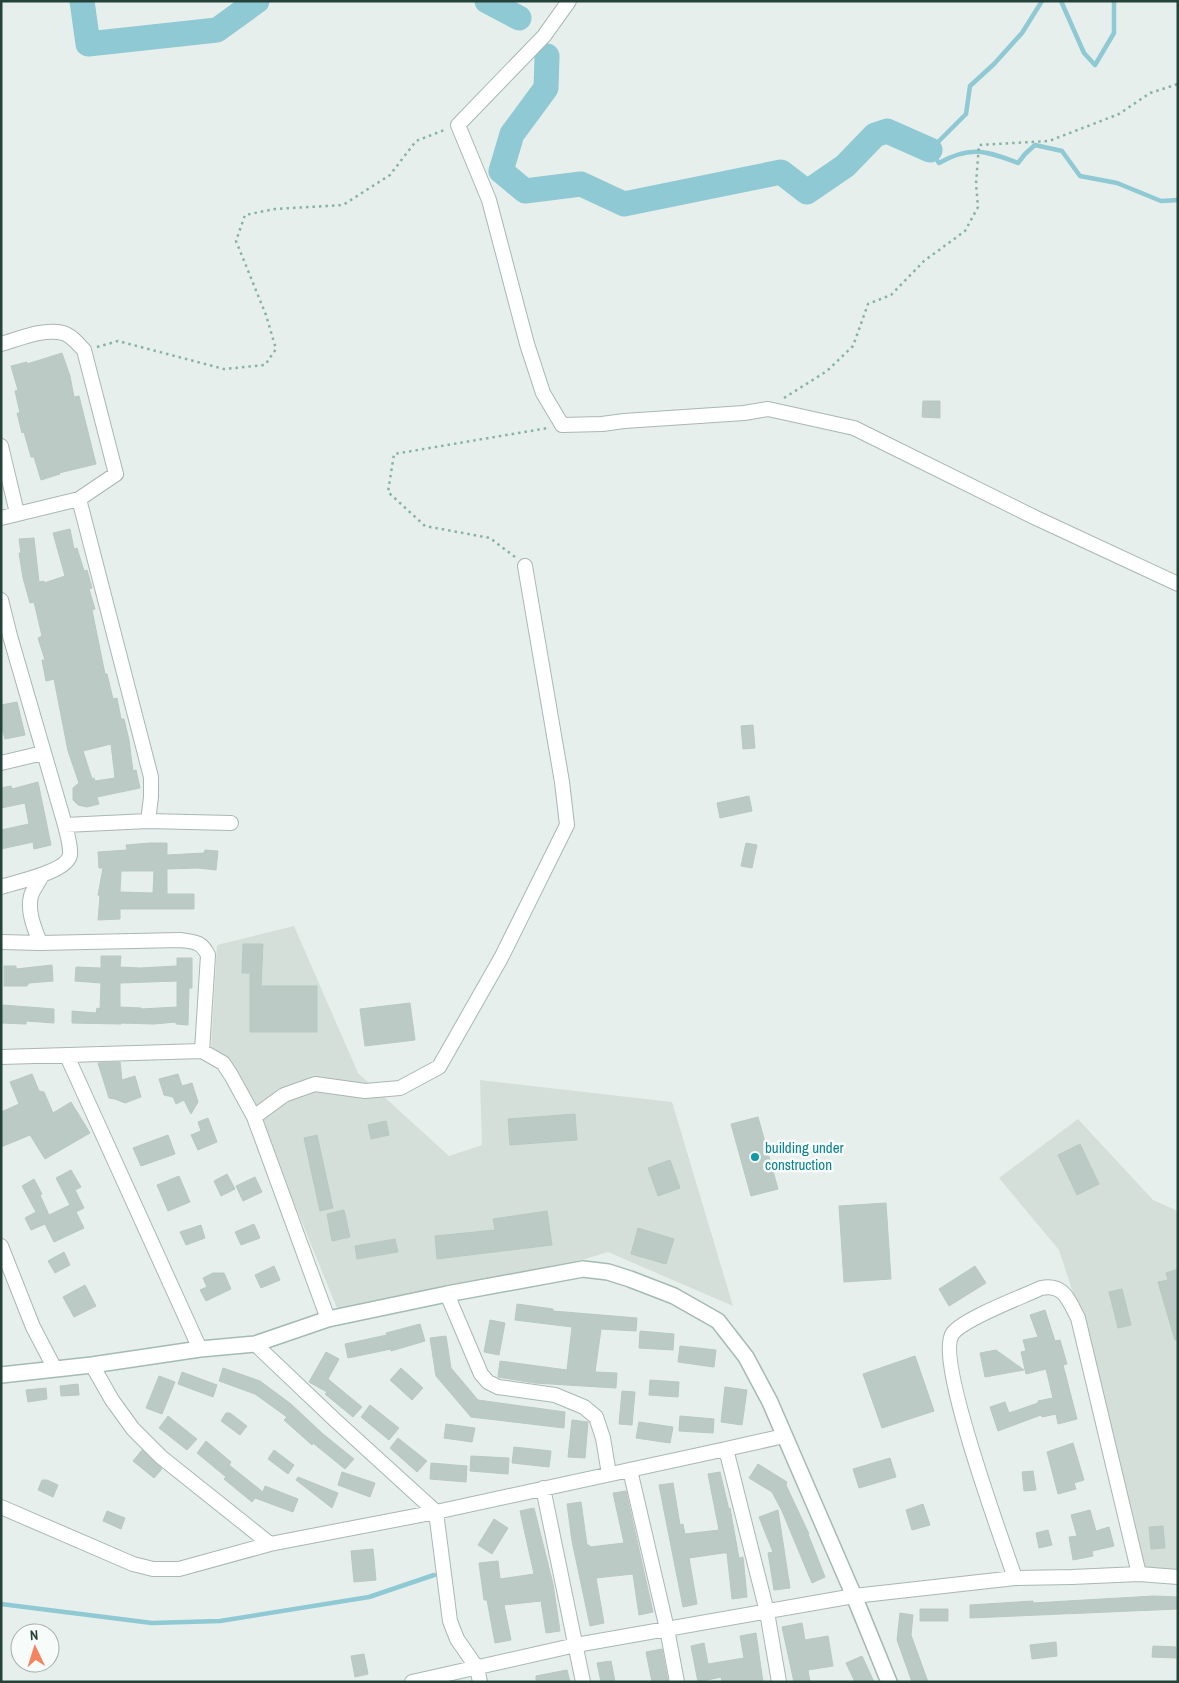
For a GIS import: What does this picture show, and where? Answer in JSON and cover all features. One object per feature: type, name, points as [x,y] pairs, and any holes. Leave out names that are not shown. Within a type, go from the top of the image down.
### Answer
[{"type":"street","points":[[569,1],[544,36],[458,125],[489,200],[527,344],[543,393],[562,425],[602,424],[744,413],[768,409],[854,428],[1036,518],[1178,584]]},
{"type":"street","points":[[1,344],[36,334],[52,332],[63,333],[73,339],[84,350],[116,474],[79,499],[1,518]]},
{"type":"street","points":[[1,446],[17,513]]},
{"type":"street","points":[[79,499],[151,777],[148,821]]},
{"type":"street","points":[[254,1118],[284,1095],[315,1084],[365,1091],[400,1088],[439,1067],[501,958],[567,825],[562,782],[525,566]]},
{"type":"street","points":[[1,600],[5,637],[65,824],[70,850],[68,861],[60,867],[42,875],[1,886]]},
{"type":"street","points":[[1,764],[43,752]]},
{"type":"street","points":[[65,824],[148,821],[231,823]]},
{"type":"street","points":[[40,943],[30,905],[31,895],[42,875]]},
{"type":"street","points":[[1,942],[180,940],[197,942],[204,947],[208,955],[202,1051]]},
{"type":"street","points":[[1,1057],[202,1051],[223,1063],[254,1118],[328,1319]]},
{"type":"street","points":[[67,1056],[200,1349]]},
{"type":"street","points":[[1,1246],[34,1327],[55,1369]]},
{"type":"street","points":[[1,1374],[92,1365],[200,1349],[255,1344],[328,1319],[447,1294],[583,1269],[608,1272],[674,1296],[718,1321],[746,1357],[770,1402],[890,1682]]},
{"type":"street","points":[[1015,1578],[962,1418],[953,1380],[950,1342],[952,1333],[974,1318],[1047,1287],[1061,1290],[1068,1298],[1078,1318],[1139,1574]]},
{"type":"street","points":[[447,1294],[481,1374],[488,1382],[498,1387],[555,1395],[584,1407],[596,1417],[603,1438],[610,1474]]},
{"type":"street","points":[[255,1344],[436,1512],[450,1621],[457,1639],[479,1675]]},
{"type":"street","points":[[92,1365],[112,1400],[133,1429],[161,1457],[270,1544]]},
{"type":"street","points":[[1,1508],[133,1564],[153,1569],[180,1569],[270,1544],[436,1512],[784,1436]]},
{"type":"street","points":[[726,1449],[767,1612],[779,1682]]},
{"type":"street","points":[[630,1470],[667,1629],[677,1682]]},
{"type":"street","points":[[544,1488],[583,1682]]},
{"type":"street","points":[[412,1682],[479,1675],[576,1645],[854,1596],[1015,1578],[1072,1578],[1139,1574],[1178,1577]]},
{"type":"path","points":[[768,409],[827,371],[853,346],[868,304],[891,295],[924,261],[965,231],[978,207],[976,184],[979,145],[1049,142],[1119,114],[1150,94],[1178,84]]},
{"type":"path","points":[[84,350],[118,341],[224,370],[265,365],[276,349],[266,315],[236,241],[245,215],[275,209],[343,205],[390,175],[416,141],[458,125]]},
{"type":"path","points":[[525,566],[490,538],[425,526],[388,492],[394,454],[562,425]]},
{"type":"shaded area","points":[[294,926],[358,1073],[449,1156],[482,1145],[480,1080],[672,1102],[733,1306],[608,1252],[529,1276],[341,1318],[262,1124],[211,1049],[217,945]]},
{"type":"shaded area","points":[[1078,1119],[1153,1200],[1178,1211],[1178,1574],[1139,1571],[1086,1332],[1059,1250],[999,1178]]},
{"type":"building","points":[[62,353],[70,376],[74,397],[79,396],[96,464],[59,473],[41,480],[34,457],[31,457],[24,432],[22,433],[17,413],[20,413],[15,391],[18,390],[11,366],[27,362],[27,364]]},
{"type":"building","points":[[923,401],[940,401],[940,418],[922,417]]},
{"type":"building","points":[[70,529],[74,549],[77,548],[84,571],[87,570],[92,588],[89,589],[95,609],[92,610],[105,674],[107,674],[113,699],[117,698],[121,719],[124,719],[133,771],[136,770],[140,788],[97,797],[99,804],[87,807],[78,805],[73,800],[73,788],[79,783],[68,751],[54,679],[46,681],[42,660],[45,660],[38,638],[42,636],[34,602],[30,603],[23,578],[19,553],[21,553],[19,539],[34,538],[39,582],[44,581],[44,583],[65,576],[53,533]],"holes":[[[111,744],[115,778],[95,781],[94,778],[92,779],[83,751]]]},
{"type":"building","points":[[17,702],[25,735],[5,739],[1,724],[1,705]]},
{"type":"building","points":[[753,725],[755,748],[743,749],[741,726]]},
{"type":"building","points":[[38,782],[51,845],[34,849],[33,842],[1,849],[1,830],[29,824],[25,803],[1,808],[1,788],[11,786],[12,789]]},
{"type":"building","points":[[749,796],[752,811],[720,818],[717,803]]},
{"type":"building","points":[[167,843],[167,855],[204,853],[205,850],[218,851],[216,870],[198,868],[167,869],[167,894],[194,894],[194,909],[120,909],[120,919],[98,920],[100,896],[98,895],[103,868],[99,868],[98,852],[127,850],[126,845]],"holes":[[[121,871],[154,871],[153,893],[120,892]]]},
{"type":"building","points":[[746,843],[757,845],[752,868],[741,866]]},
{"type":"building","points":[[243,944],[263,944],[261,986],[317,986],[317,1032],[250,1032],[250,973],[242,973]]},
{"type":"building","points":[[101,956],[121,956],[120,967],[140,968],[177,966],[177,958],[192,958],[192,988],[189,988],[188,1025],[176,1024],[176,1022],[154,1024],[72,1023],[72,1011],[96,1013],[97,1008],[100,1009],[101,983],[75,981],[76,967],[101,968]],"holes":[[[177,981],[177,1007],[141,1009],[120,1007],[120,983]]]},
{"type":"building","points":[[52,965],[53,981],[29,983],[27,986],[4,986],[4,966],[16,966],[16,969]]},
{"type":"building","points":[[410,1003],[415,1040],[365,1046],[360,1009]]},
{"type":"building","points":[[3,1005],[54,1009],[54,1023],[26,1021],[26,1024],[2,1023]]},
{"type":"building","points":[[120,1062],[122,1080],[135,1076],[141,1097],[125,1103],[109,1098],[98,1063]]},
{"type":"building","points":[[32,1074],[39,1091],[44,1092],[53,1113],[71,1102],[90,1133],[45,1159],[30,1135],[1,1147],[1,1112],[19,1104],[10,1082]]},
{"type":"building","points":[[178,1074],[182,1086],[192,1083],[198,1102],[191,1114],[184,1100],[176,1104],[173,1097],[164,1095],[159,1079]]},
{"type":"building","points":[[575,1114],[577,1140],[510,1145],[508,1119]]},
{"type":"building","name":"building under construction","points":[[758,1117],[778,1189],[751,1196],[731,1124]]},
{"type":"building","points":[[208,1118],[217,1142],[198,1150],[191,1135],[201,1131],[198,1122]]},
{"type":"building","points":[[386,1121],[389,1135],[371,1139],[368,1125]]},
{"type":"building","points":[[168,1135],[175,1154],[141,1166],[133,1148]]},
{"type":"building","points":[[317,1135],[333,1208],[320,1211],[304,1138]]},
{"type":"building","points":[[1080,1144],[1099,1184],[1077,1195],[1058,1155]]},
{"type":"building","points":[[670,1160],[680,1188],[658,1196],[648,1168]]},
{"type":"building","points":[[71,1170],[81,1187],[75,1190],[84,1208],[76,1212],[84,1228],[54,1242],[45,1224],[31,1230],[25,1218],[36,1212],[22,1186],[34,1179],[42,1194],[40,1195],[49,1215],[70,1205],[56,1178]]},
{"type":"building","points":[[227,1174],[235,1189],[221,1196],[214,1181]]},
{"type":"building","points":[[179,1176],[190,1202],[168,1211],[157,1185]]},
{"type":"building","points":[[255,1177],[262,1192],[243,1201],[236,1186]]},
{"type":"building","points":[[886,1203],[891,1279],[844,1282],[839,1206]]},
{"type":"building","points":[[344,1210],[350,1237],[332,1241],[327,1214]]},
{"type":"building","points":[[547,1211],[552,1245],[437,1259],[435,1236],[495,1230],[493,1219]]},
{"type":"building","points":[[254,1224],[260,1238],[241,1245],[235,1232]]},
{"type":"building","points":[[201,1225],[205,1238],[186,1245],[180,1232]]},
{"type":"building","points":[[638,1228],[674,1239],[666,1264],[631,1254]]},
{"type":"building","points":[[395,1239],[398,1252],[357,1259],[355,1246]]},
{"type":"building","points":[[64,1252],[70,1265],[55,1273],[48,1261]]},
{"type":"building","points":[[274,1266],[280,1280],[261,1288],[255,1275]]},
{"type":"building","points":[[975,1266],[986,1283],[949,1306],[939,1289]]},
{"type":"building","points":[[1178,1269],[1178,1339],[1175,1340],[1158,1282],[1168,1280],[1166,1273]]},
{"type":"building","points":[[213,1273],[224,1273],[231,1289],[206,1301],[200,1290],[207,1287],[203,1278]]},
{"type":"building","points":[[85,1285],[96,1306],[74,1317],[63,1297]]},
{"type":"building","points":[[1122,1289],[1131,1325],[1118,1328],[1109,1292]]},
{"type":"building","points":[[517,1304],[553,1309],[553,1311],[637,1318],[636,1331],[601,1329],[595,1372],[617,1373],[616,1388],[534,1383],[498,1377],[500,1361],[567,1370],[572,1327],[515,1320]]},
{"type":"building","points":[[1045,1310],[1055,1341],[1060,1340],[1067,1364],[1063,1365],[1077,1419],[1058,1424],[1056,1414],[1042,1417],[1041,1415],[998,1431],[990,1407],[1005,1402],[1009,1413],[1038,1403],[1038,1401],[1053,1398],[1046,1369],[1026,1374],[1021,1352],[1026,1351],[1023,1340],[1038,1337],[1030,1315]]},
{"type":"building","points":[[490,1320],[505,1323],[499,1355],[484,1352]]},
{"type":"building","points":[[420,1324],[425,1341],[391,1351],[391,1349],[348,1358],[345,1344],[387,1335],[386,1333]]},
{"type":"building","points":[[640,1331],[674,1334],[673,1350],[639,1348]]},
{"type":"building","points":[[446,1336],[451,1368],[478,1400],[565,1412],[564,1428],[471,1417],[436,1376],[430,1338]]},
{"type":"building","points":[[680,1346],[716,1350],[714,1367],[678,1362]]},
{"type":"building","points":[[996,1350],[1024,1370],[985,1377],[980,1353]]},
{"type":"building","points":[[326,1352],[339,1359],[328,1379],[362,1407],[353,1417],[325,1394],[327,1392],[309,1382]]},
{"type":"building","points":[[915,1356],[934,1411],[882,1428],[863,1374]]},
{"type":"building","points":[[223,1368],[260,1381],[291,1404],[323,1434],[354,1459],[345,1469],[313,1443],[312,1445],[284,1420],[287,1417],[255,1394],[219,1381]]},
{"type":"building","points":[[401,1368],[423,1388],[412,1400],[390,1380]]},
{"type":"building","points":[[182,1372],[217,1385],[213,1397],[178,1384]]},
{"type":"building","points":[[159,1376],[175,1382],[162,1414],[146,1408]]},
{"type":"building","points":[[650,1380],[679,1382],[678,1397],[649,1395]]},
{"type":"building","points":[[78,1384],[79,1395],[61,1396],[60,1386]]},
{"type":"building","points":[[725,1387],[747,1390],[742,1425],[721,1422]]},
{"type":"building","points":[[46,1388],[47,1399],[28,1402],[26,1390]]},
{"type":"building","points":[[622,1391],[635,1392],[632,1425],[619,1424]]},
{"type":"building","points":[[370,1405],[399,1428],[389,1440],[361,1417]]},
{"type":"building","points":[[226,1413],[230,1413],[247,1426],[240,1435],[221,1421]]},
{"type":"building","points":[[168,1416],[197,1439],[187,1450],[159,1428]]},
{"type":"building","points":[[680,1416],[714,1419],[713,1433],[679,1431]]},
{"type":"building","points":[[572,1420],[588,1422],[585,1458],[568,1457]]},
{"type":"building","points":[[639,1422],[673,1427],[670,1443],[636,1438]]},
{"type":"building","points":[[446,1424],[475,1428],[472,1442],[444,1438]]},
{"type":"building","points":[[398,1438],[427,1461],[417,1472],[390,1448]]},
{"type":"building","points":[[206,1441],[231,1462],[229,1465],[263,1492],[265,1486],[298,1499],[293,1512],[255,1498],[252,1502],[197,1453]]},
{"type":"building","points":[[1073,1443],[1084,1480],[1074,1483],[1076,1489],[1058,1494],[1047,1452]]},
{"type":"building","points":[[514,1447],[551,1451],[549,1467],[512,1463]]},
{"type":"building","points":[[142,1450],[162,1469],[154,1478],[133,1461]]},
{"type":"building","points":[[274,1450],[294,1465],[288,1474],[268,1459]]},
{"type":"building","points":[[471,1456],[509,1458],[508,1474],[470,1471]]},
{"type":"building","points":[[890,1458],[896,1477],[859,1488],[853,1469]]},
{"type":"building","points":[[431,1463],[467,1466],[466,1482],[430,1479]]},
{"type":"building","points":[[758,1464],[787,1482],[786,1485],[809,1534],[825,1577],[812,1583],[782,1511],[772,1492],[749,1478]]},
{"type":"building","points":[[1033,1471],[1036,1490],[1024,1491],[1022,1472]]},
{"type":"building","points":[[342,1472],[375,1483],[370,1497],[338,1485]]},
{"type":"building","points":[[720,1472],[729,1510],[730,1508],[739,1558],[743,1557],[747,1597],[732,1599],[727,1553],[689,1558],[697,1604],[683,1607],[659,1485],[673,1483],[680,1525],[683,1524],[685,1534],[719,1530],[708,1474]]},
{"type":"building","points":[[298,1477],[338,1493],[332,1508],[296,1480]]},
{"type":"building","points":[[42,1480],[58,1485],[53,1497],[38,1490]]},
{"type":"building","points":[[626,1491],[653,1612],[639,1615],[633,1574],[596,1578],[604,1623],[590,1626],[572,1541],[567,1504],[581,1502],[587,1545],[590,1547],[624,1543],[613,1493]]},
{"type":"building","points":[[923,1504],[930,1525],[912,1530],[906,1510]]},
{"type":"building","points":[[534,1508],[553,1584],[560,1631],[546,1633],[541,1601],[504,1605],[511,1640],[495,1643],[487,1600],[484,1600],[479,1563],[498,1561],[500,1579],[534,1574],[520,1511]]},
{"type":"building","points":[[778,1510],[790,1588],[774,1590],[768,1553],[773,1552],[759,1517]]},
{"type":"building","points":[[1090,1510],[1096,1531],[1109,1527],[1114,1546],[1092,1551],[1093,1556],[1073,1560],[1069,1537],[1077,1536],[1071,1515]]},
{"type":"building","points":[[107,1511],[125,1518],[121,1529],[103,1521]]},
{"type":"building","points":[[494,1519],[508,1528],[492,1554],[478,1545]]},
{"type":"building","points":[[1163,1526],[1165,1548],[1151,1549],[1149,1527]]},
{"type":"building","points":[[1048,1530],[1052,1545],[1039,1548],[1036,1533]]},
{"type":"building","points":[[373,1549],[376,1580],[354,1582],[351,1551]]},
{"type":"building","points":[[1154,1596],[1178,1597],[1178,1609],[970,1618],[970,1605]]},
{"type":"building","points":[[920,1609],[948,1609],[948,1621],[920,1621]]},
{"type":"building","points":[[900,1613],[913,1615],[911,1635],[928,1682],[912,1682],[897,1640]]},
{"type":"building","points":[[802,1623],[805,1640],[828,1636],[833,1666],[808,1670],[810,1682],[794,1682],[782,1627]]},
{"type":"building","points":[[756,1633],[763,1682],[722,1682],[721,1677],[698,1682],[691,1646],[704,1643],[708,1664],[744,1658],[740,1636]]},
{"type":"building","points":[[1056,1642],[1057,1656],[1032,1659],[1030,1645]]},
{"type":"building","points":[[1153,1646],[1176,1647],[1176,1658],[1152,1657]]},
{"type":"building","points":[[662,1649],[668,1682],[652,1682],[646,1652]]},
{"type":"building","points":[[364,1654],[368,1674],[355,1677],[351,1656]]},
{"type":"building","points":[[862,1656],[874,1682],[855,1682],[846,1663]]},
{"type":"building","points":[[611,1661],[615,1682],[601,1682],[597,1663]]},
{"type":"building","points":[[567,1670],[570,1682],[536,1682],[536,1676]]},
{"type":"waterway","points":[[82,1],[88,44],[217,30],[257,1]]},
{"type":"waterway","points":[[487,1],[519,18]]},
{"type":"waterway","points":[[1042,1],[1022,33],[994,64],[970,86],[966,114],[930,150],[939,163],[950,157],[969,152],[997,155],[1018,163],[1035,145],[1062,151],[1080,176],[1117,183],[1161,201],[1178,200]]},
{"type":"waterway","points":[[1061,1],[1084,53],[1095,65],[1114,33],[1114,1]]},
{"type":"waterway","points":[[547,56],[546,88],[512,134],[501,171],[525,191],[581,184],[624,204],[781,172],[807,192],[845,166],[875,135],[887,131],[930,150]]},
{"type":"waterway","points":[[1,1604],[152,1623],[220,1621],[369,1597],[434,1575]]},
{"type":"place","name":"building under construction","points":[[755,1157]]}]
